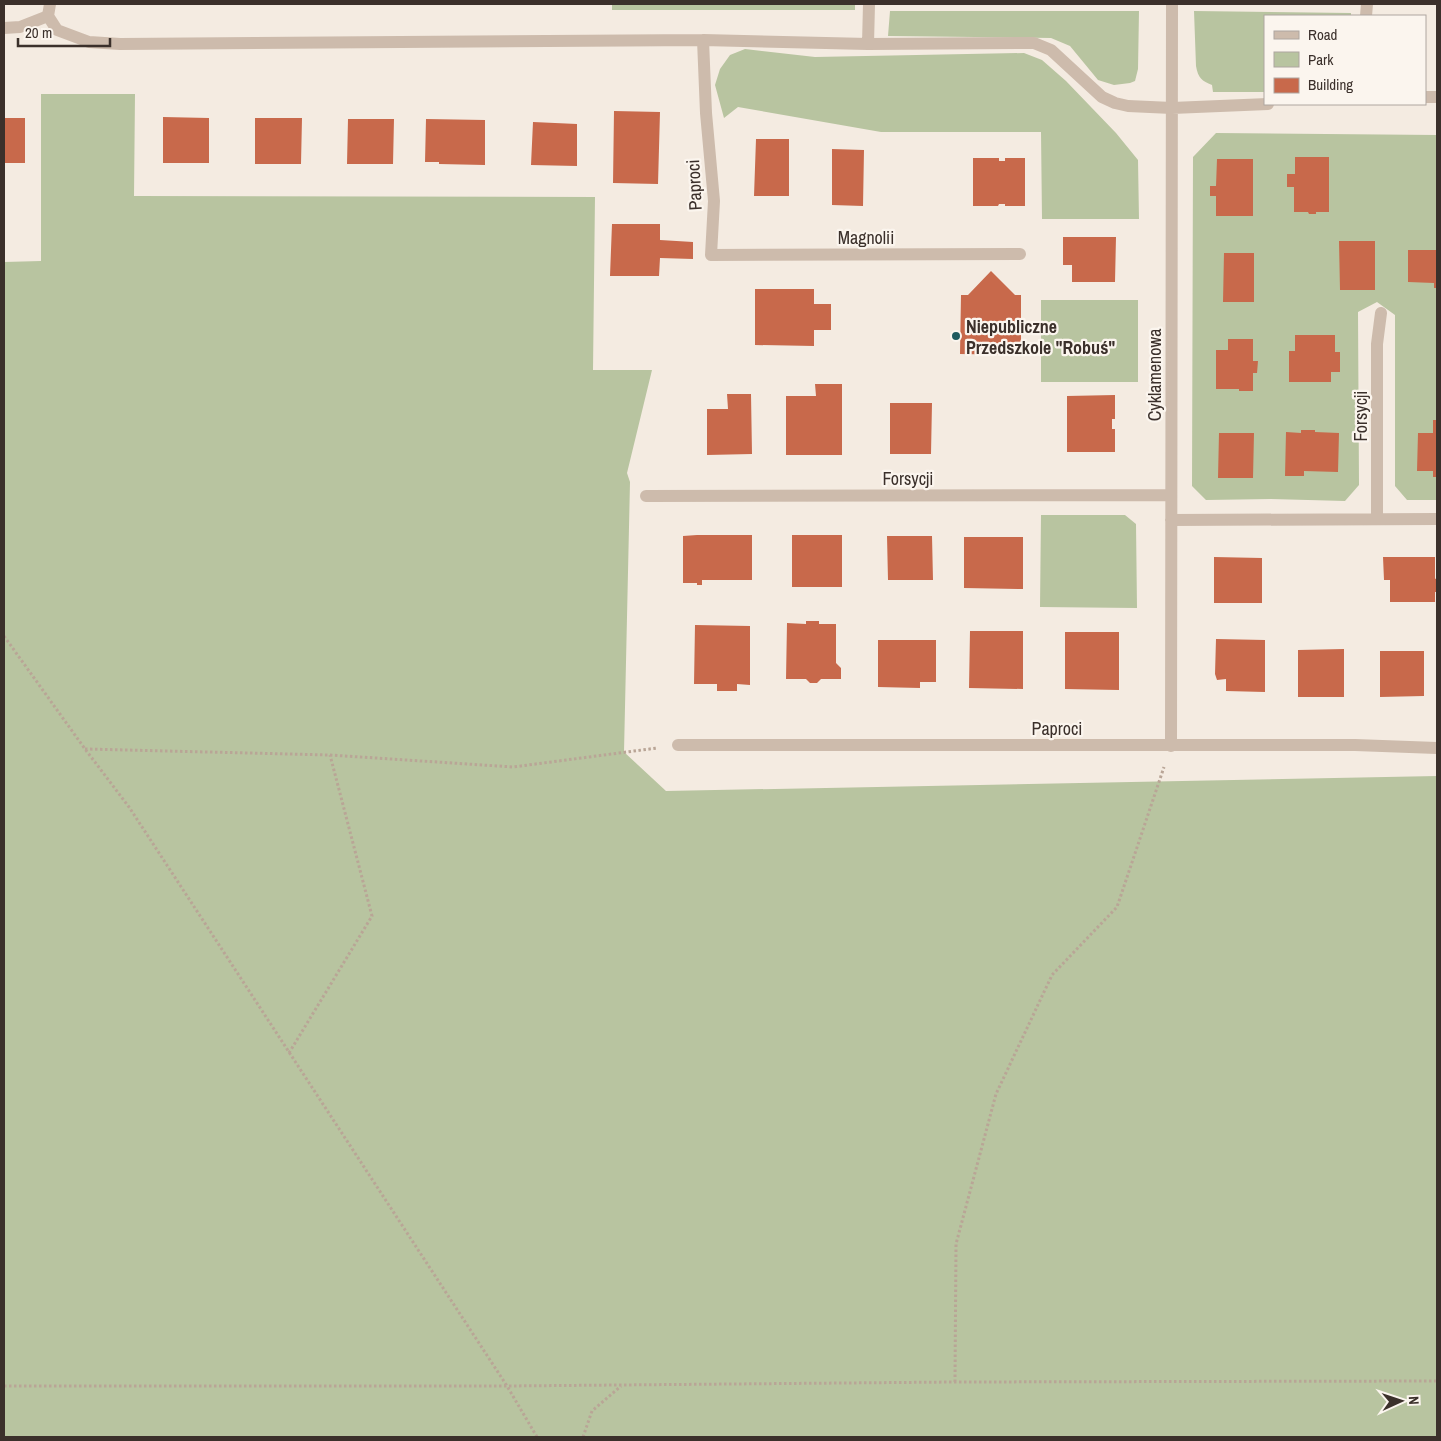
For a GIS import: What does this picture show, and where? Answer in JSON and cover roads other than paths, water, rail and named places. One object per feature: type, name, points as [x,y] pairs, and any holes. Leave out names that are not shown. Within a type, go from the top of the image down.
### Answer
[{"type":"street","points":[[868,44],[869,4]]},
{"type":"street","name":"Cyklamenowa","points":[[1171,746],[1172,4]]},
{"type":"street","points":[[4,28],[20,27],[49,10],[57,30],[89,42],[104,43],[703,40],[868,44],[1034,43],[1051,50],[1102,97],[1115,103],[1128,106],[1172,108],[1264,104]]},
{"type":"street","name":"Paproci","points":[[703,40],[706,113],[714,201],[711,254]]},
{"type":"street","name":"Magnolii","points":[[711,254],[1020,254]]},
{"type":"street","name":"Forsycji","points":[[1377,519],[1377,344],[1381,313]]},
{"type":"street","name":"Forsycji","points":[[646,496],[1171,495]]},
{"type":"street","points":[[1171,520],[1437,519]]},
{"type":"street","name":"Paproci","points":[[678,745],[1355,745],[1437,748]]},
{"type":"place","name":"Niepubliczne Przedszkole \"Robuś\"","points":[[956,336]]}]
